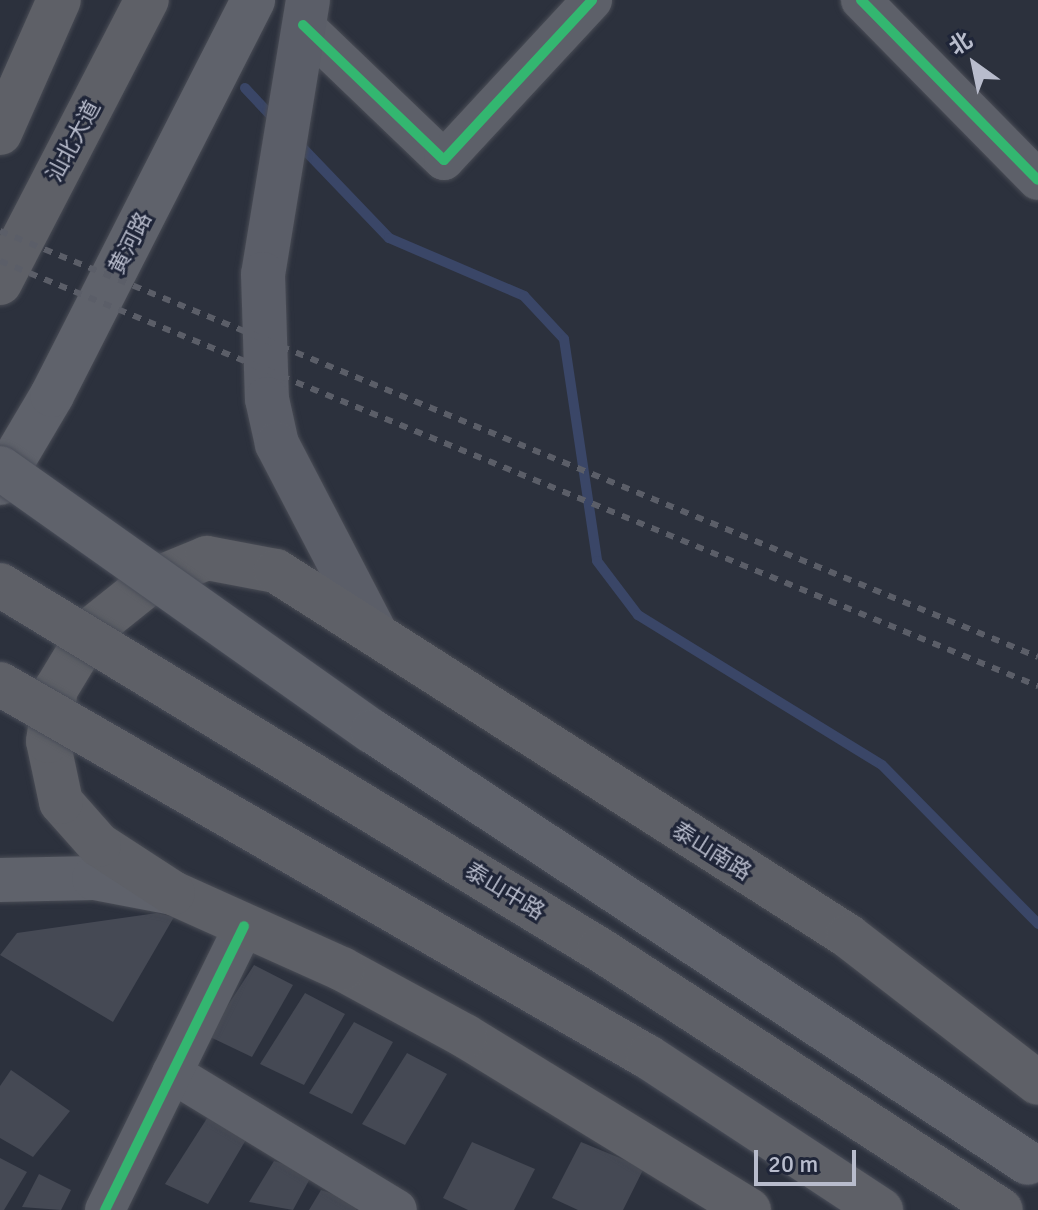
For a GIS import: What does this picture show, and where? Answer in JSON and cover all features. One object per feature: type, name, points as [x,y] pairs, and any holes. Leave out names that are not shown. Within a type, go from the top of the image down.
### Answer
[{"type":"highway","points":[[0,133],[59,0]]},
{"type":"highway","name":"汕北大道","points":[[0,283],[147,0]]},
{"type":"highway","name":"泰山南路","points":[[173,893],[99,845],[61,802],[48,741],[56,689],[93,628],[153,580],[207,558],[276,571],[375,632],[507,723],[848,936],[1038,1083]]},
{"type":"highway","name":"泰山中路","points":[[0,585],[599,949],[1001,1210]]},
{"type":"highway","points":[[0,684],[634,1048],[881,1210]]},
{"type":"highway","points":[[173,893],[342,969],[465,1036],[749,1210]]},
{"type":"main road","name":"黄河路","points":[[0,483],[52,395],[253,0]]},
{"type":"main road","points":[[306,13],[263,274],[267,399],[283,457],[375,632]]},
{"type":"main road","points":[[0,468],[372,731],[1033,1166]]},
{"type":"main road","points":[[0,880],[94,878],[173,893]]},
{"type":"street","points":[[306,13],[444,160],[592,0]]},
{"type":"street","points":[[861,0],[1038,180]]},
{"type":"street","points":[[105,1210],[244,926]]},
{"type":"street","points":[[172,1073],[397,1210]]},
{"type":"building","points":[[157,913],[174,917],[113,1022],[0,955],[17,933]]},
{"type":"building","points":[[254,965],[293,985],[252,1057],[208,1036]]},
{"type":"building","points":[[305,993],[345,1014],[304,1085],[260,1064]]},
{"type":"building","points":[[354,1022],[393,1042],[352,1114],[309,1093]]},
{"type":"building","points":[[407,1053],[447,1074],[405,1145],[362,1124]]},
{"type":"building","points":[[11,1070],[70,1111],[33,1157],[0,1138],[0,1086]]},
{"type":"building","points":[[211,1112],[250,1133],[208,1204],[165,1184]]},
{"type":"building","points":[[472,1142],[535,1169],[514,1210],[468,1210],[443,1198]]},
{"type":"building","points":[[581,1142],[644,1168],[623,1210],[578,1210],[552,1198]]},
{"type":"building","points":[[0,1158],[27,1172],[4,1210],[0,1210]]},
{"type":"building","points":[[274,1161],[313,1173],[293,1210],[249,1202]]},
{"type":"building","points":[[39,1174],[71,1190],[61,1210],[22,1207]]},
{"type":"building","points":[[321,1190],[360,1203],[356,1210],[309,1210]]},
{"type":"waterway","points":[[245,88],[274,119]]},
{"type":"waterway","points":[[297,142],[389,238],[524,296],[564,339],[597,561],[638,615],[882,765],[1038,924]]},
{"type":"railway","points":[[0,231],[1038,657]]},
{"type":"railway","points":[[0,261],[1038,686]]},
{"type":"cycle path","points":[[303,25],[444,160],[592,0]]},
{"type":"cycle path","points":[[861,0],[1038,180]]},
{"type":"cycle path","points":[[105,1210],[244,926]]}]
